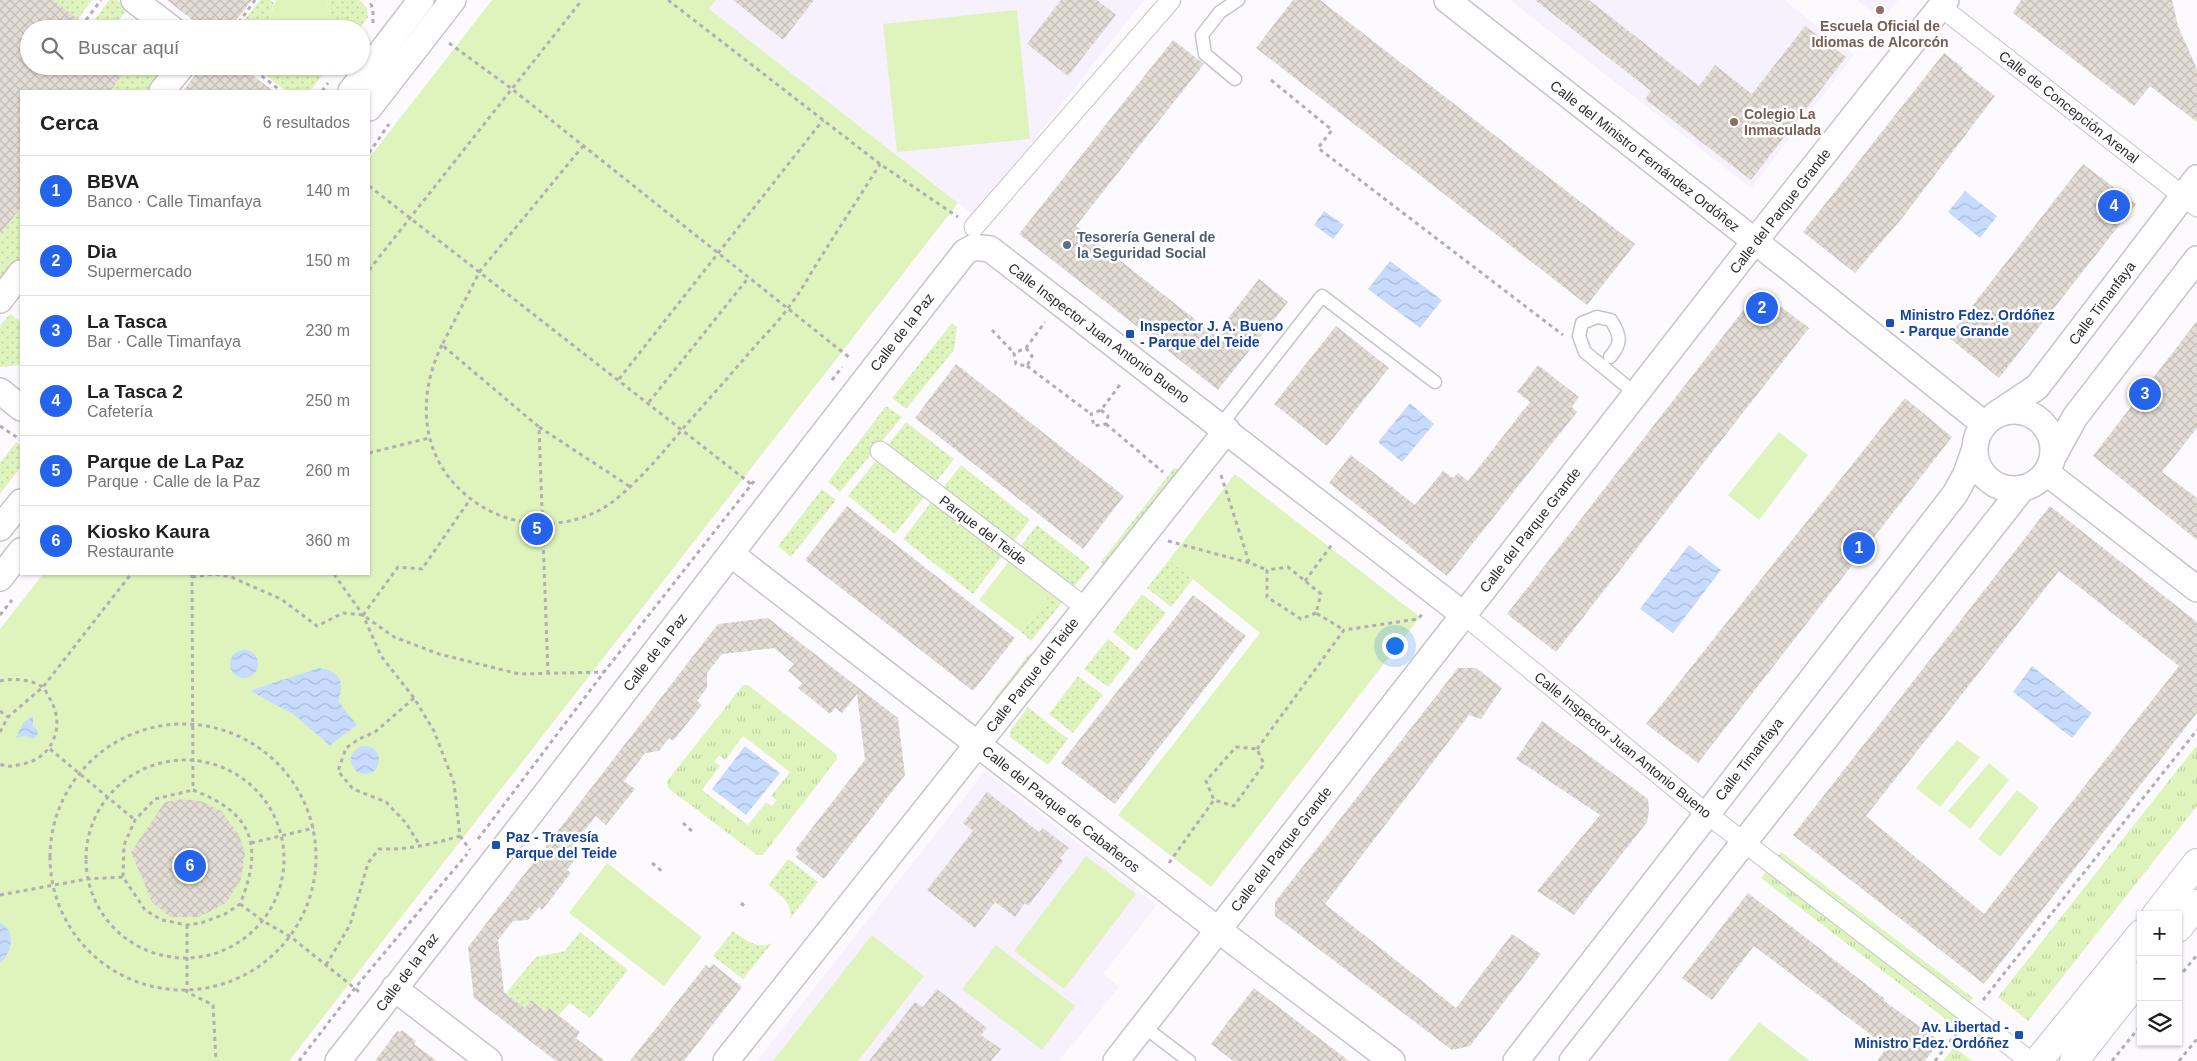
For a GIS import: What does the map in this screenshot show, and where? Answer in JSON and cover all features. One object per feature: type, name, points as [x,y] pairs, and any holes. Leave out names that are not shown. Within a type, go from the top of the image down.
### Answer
[{"type":"street","points":[[134,0],[160,20]]},
{"type":"street","points":[[370,107],[438,35],[453,0]]},
{"type":"street","name":"Calle de la Paz","points":[[338,1061],[965,252],[974,237],[1171,0]]},
{"type":"street","name":"Calle del Ministro Fernández Ordóñez","points":[[1447,0],[1755,241],[1990,420]]},
{"type":"street","name":"Calle del Parque Grande","points":[[1116,1061],[1755,241],[1944,3]]},
{"type":"street","name":"Calle de Concepción Arenal","points":[[1944,3],[2192,194]]},
{"type":"street","points":[[370,51],[392,4],[438,35]]},
{"type":"street","points":[[163,90],[175,75]]},
{"type":"street","points":[[351,90],[359,75]]},
{"type":"street","name":"Calle Timanfaya","points":[[1990,420],[2037,387],[2192,194]]},
{"type":"street","name":"Calle Inspector Juan Antonio Bueno","points":[[974,237],[1464,615],[1707,814],[2030,1061]]},
{"type":"street","points":[[2051,464],[2052,438],[2043,423],[2029,413],[2012,410],[1990,420],[1976,437],[1974,452],[1977,465],[1984,477],[1994,485],[2008,490],[2021,490],[2036,484],[2051,464],[2075,416],[2197,259]]},
{"type":"street","points":[[0,300],[20,274]]},
{"type":"street","points":[[0,391],[20,407]]},
{"type":"street","name":"Calle Parque del Teide","points":[[726,1061],[1181,488],[1224,428]]},
{"type":"street","name":"Parque del Teide","points":[[880,451],[1086,608]]},
{"type":"street","name":"Calle Timanfaya","points":[[1516,1061],[1955,494],[1966,474],[1974,452]]},
{"type":"street","points":[[2051,464],[2197,589]]},
{"type":"street","points":[[1572,1061],[2021,490]]},
{"type":"street","points":[[0,528],[20,503]]},
{"type":"street","name":"Calle del Parque de Cabañeros","points":[[731,554],[1156,882],[1392,1061]]},
{"type":"street","points":[[2159,911],[2197,863]]},
{"type":"street","points":[[2182,923],[2197,904]]},
{"type":"street","points":[[2038,1061],[2137,939]]},
{"type":"street","points":[[2074,1061],[2137,981]]},
{"type":"street","points":[[394,988],[489,1061]]},
{"type":"lane","points":[[1235,79],[1204,54],[1202,36],[1220,12],[1238,0]]},
{"type":"lane","points":[[1224,428],[1322,296],[1435,382]]},
{"type":"lane","points":[[1610,357],[1618,347],[1618,333],[1611,320],[1597,316],[1582,323],[1579,336],[1585,352],[1636,394]]},
{"type":"lane","points":[[1143,1026],[1189,1061]]},
{"type":"path","points":[[86,20],[101,0]]},
{"type":"path","points":[[241,20],[256,0]]},
{"type":"path","points":[[374,0],[392,4]]},
{"type":"path","points":[[370,269],[582,0]]},
{"type":"path","points":[[668,0],[974,237]]},
{"type":"path","points":[[370,26],[372,24],[373,10],[392,4]]},
{"type":"path","points":[[438,35],[512,89],[850,358]]},
{"type":"path","points":[[261,75],[280,90]]},
{"type":"path","points":[[1271,80],[1332,130],[1318,148],[1585,352]]},
{"type":"path","points":[[619,379],[823,120]]},
{"type":"path","points":[[583,146],[480,272],[434,360],[426,399],[429,438],[445,472],[471,498],[488,511],[518,522],[542,525],[582,518],[602,509],[648,468],[788,308],[880,164]]},
{"type":"path","points":[[370,187],[619,379],[751,484]]},
{"type":"path","points":[[648,402],[749,277]]},
{"type":"path","points":[[1014,353],[1026,348],[1059,303]]},
{"type":"path","points":[[992,330],[1014,353],[1016,364],[1027,366],[1091,414],[1094,426],[1106,424],[1181,488]]},
{"type":"path","points":[[442,346],[539,427],[629,486]]},
{"type":"path","points":[[1026,348],[1032,356],[1027,366]]},
{"type":"path","points":[[1091,414],[1101,410],[1138,362]]},
{"type":"path","points":[[1101,410],[1108,416],[1106,424]]},
{"type":"path","points":[[0,426],[20,439]]},
{"type":"path","points":[[539,427],[548,674]]},
{"type":"path","points":[[370,453],[429,438]]},
{"type":"path","points":[[1204,458],[1222,476],[1250,563]]},
{"type":"path","points":[[363,615],[398,567],[422,569],[471,498]]},
{"type":"path","points":[[1305,581],[1346,524]]},
{"type":"path","points":[[1144,534],[1250,563],[1268,570],[1288,567],[1321,594],[1316,613]]},
{"type":"path","points":[[1268,570],[1268,597],[1300,619],[1316,613]]},
{"type":"path","points":[[0,732],[8,717],[43,687],[130,575]]},
{"type":"path","points":[[192,575],[193,790]]},
{"type":"path","points":[[220,575],[231,577],[281,599],[317,626],[343,613],[363,615],[394,638],[439,654],[519,674],[604,672]]},
{"type":"path","points":[[335,575],[363,615],[382,656],[414,698],[434,731],[454,783],[460,836],[470,850]]},
{"type":"path","points":[[1316,613],[1344,630],[1418,619],[1439,596]]},
{"type":"path","points":[[1256,749],[1344,630]]},
{"type":"path","points":[[0,681],[20,678],[43,687],[54,705],[58,729],[50,749],[35,762],[7,767],[0,764]]},
{"type":"path","points":[[414,698],[374,732],[359,738],[346,748],[338,771],[353,789],[386,802],[406,823],[421,847]]},
{"type":"path","points":[[0,711],[8,717]]},
{"type":"path","points":[[192,724],[232,733],[268,754],[295,784],[314,828],[317,861],[310,901],[291,937],[273,956],[251,972],[227,983],[186,992],[160,989],[122,976],[88,952],[64,919],[53,886],[50,840],[61,801],[77,772],[115,742],[152,727],[192,724]]},
{"type":"path","points":[[1936,1061],[2197,730]]},
{"type":"path","points":[[1214,800],[1206,781],[1236,747],[1256,749]]},
{"type":"path","points":[[50,749],[135,820]]},
{"type":"path","points":[[1214,800],[1234,806],[1264,764],[1256,749]]},
{"type":"path","points":[[192,759],[222,766],[248,781],[268,803],[281,836],[285,861],[280,890],[263,921],[247,937],[222,951],[187,956],[166,956],[138,946],[114,929],[96,905],[87,879],[86,846],[94,816],[108,797],[135,772],[163,762],[192,759]]},
{"type":"path","points":[[193,790],[230,808],[244,825],[251,843],[252,867],[240,904],[225,914],[202,923],[187,924],[162,920],[145,910],[123,877],[124,845],[135,820],[156,799],[193,790]]},
{"type":"path","points":[[1156,882],[1214,800]]},
{"type":"path","points":[[683,824],[694,833]]},
{"type":"path","points":[[251,843],[314,828]]},
{"type":"path","points":[[326,965],[350,925],[368,862],[379,849],[421,847],[460,836]]},
{"type":"path","points":[[652,862],[663,872]]},
{"type":"path","points":[[0,895],[87,879],[123,877]]},
{"type":"path","points":[[741,903],[747,908]]},
{"type":"path","points":[[240,904],[263,921],[291,937],[380,1008]]},
{"type":"path","points":[[186,992],[187,924]]},
{"type":"path","points":[[2182,973],[2197,955]]},
{"type":"path","points":[[186,992],[213,1005],[216,1061]]},
{"type":"path","points":[[2112,1061],[2137,1031]]},
{"type":"path","points":[[2180,1061],[2197,1039]]},
{"type":"shaded area","points":[[716,0],[1144,0],[974,215],[709,9]]},
{"type":"shaded area","name":"Colegio La Inmaculada","points":[[1510,0],[1784,0],[1854,55],[1751,188]]},
{"type":"shaded area","name":"Escuela Oficial de Idiomas de Alcorcón","points":[[1857,0],[1898,0],[1882,20]]},
{"type":"shaded area","points":[[985,771],[1157,905],[1103,974],[1119,987],[1059,1061],[757,1061]]},
{"type":"green space","points":[[53,0],[92,0],[78,19]]},
{"type":"green space","points":[[109,0],[117,0],[128,8],[119,20],[95,20]]},
{"type":"green space","points":[[260,0],[270,0],[274,3],[271,13],[273,20],[244,20]]},
{"type":"green space","points":[[276,0],[326,0],[331,15],[330,20],[273,20],[271,13]]},
{"type":"green space","points":[[326,0],[359,0],[367,8],[368,17],[366,20],[330,20],[331,15]]},
{"type":"green space","points":[[492,0],[716,0],[709,9],[958,203],[289,1061],[0,1061],[0,629],[42,575],[370,575],[370,157]]},
{"type":"green space","points":[[1017,10],[1030,139],[897,152],[883,24]]},
{"type":"green space","points":[[123,75],[160,75],[149,90],[111,90]]},
{"type":"green space","points":[[266,75],[323,75],[311,90],[285,90]]},
{"type":"green space","points":[[20,208],[20,257],[0,284],[0,235]]},
{"type":"green space","points":[[10,314],[20,321],[20,365],[0,367],[0,326]]},
{"type":"green space","points":[[952,323],[957,327],[954,350],[906,409],[892,398]]},
{"type":"green space","points":[[886,406],[902,417],[840,492],[828,482]]},
{"type":"green space","points":[[906,422],[954,459],[936,482],[888,445]]},
{"type":"green space","points":[[1779,432],[1808,455],[1759,520],[1728,495]]},
{"type":"green space","points":[[16,442],[20,445],[20,468],[0,494],[0,463]]},
{"type":"green space","points":[[877,459],[925,496],[895,534],[848,496]]},
{"type":"green space","points":[[961,465],[1030,520],[1013,542],[943,488]]},
{"type":"green space","points":[[1174,468],[1187,471],[1111,569],[1101,562]]},
{"type":"green space","points":[[1235,474],[1420,617],[1211,887],[1118,815],[1260,633],[1169,560]]},
{"type":"green space","points":[[822,489],[836,500],[791,557],[778,546]]},
{"type":"green space","points":[[932,501],[1002,556],[973,594],[903,539]]},
{"type":"green space","points":[[1037,525],[1090,567],[1073,588],[1020,547]]},
{"type":"green space","points":[[1169,560],[1193,579],[1171,607],[1147,588]]},
{"type":"green space","points":[[1009,561],[1051,593],[1021,632],[979,600]]},
{"type":"green space","points":[[1051,593],[1063,601],[1031,641],[1021,632]]},
{"type":"green space","points":[[1142,594],[1166,613],[1136,651],[1113,632]]},
{"type":"green space","points":[[1108,639],[1131,658],[1108,687],[1084,669]]},
{"type":"green space","points":[[1030,653],[1040,661],[1003,707],[994,699]]},
{"type":"green space","points":[[1078,676],[1103,695],[1073,733],[1049,714]]},
{"type":"green space","points":[[743,685],[748,685],[836,754],[837,759],[763,855],[757,855],[668,788],[667,781]],"holes":[[[743,736],[790,772],[771,796],[777,800],[772,806],[766,802],[748,825],[702,790],[720,766],[714,762],[719,755],[725,760]]]},
{"type":"green space","points":[[1028,707],[1068,739],[1048,765],[1010,737],[1010,731]]},
{"type":"green space","points":[[1957,740],[1980,757],[1940,807],[1916,788]]},
{"type":"green space","points":[[2197,745],[2197,806],[2028,1021],[1998,997]]},
{"type":"green space","points":[[1989,763],[2009,780],[1970,829],[1948,811]]},
{"type":"green space","points":[[2017,790],[2039,807],[2000,857],[1978,839]]},
{"type":"green space","points":[[1781,852],[1973,998],[1952,1024],[1761,878]]},
{"type":"green space","points":[[1086,856],[1136,894],[1064,989],[1014,951]]},
{"type":"green space","points":[[788,859],[818,882],[790,919],[787,904],[781,895],[768,885]]},
{"type":"green space","points":[[607,863],[702,937],[664,986],[569,913]]},
{"type":"green space","points":[[733,931],[756,944],[766,945],[772,943],[743,979],[713,956]]},
{"type":"green space","points":[[580,932],[628,970],[590,1018],[570,1003],[559,1015],[549,1008],[546,1012],[531,1001],[525,1008],[506,993],[536,957],[565,951]]},
{"type":"green space","points":[[872,935],[924,976],[858,1061],[773,1061]]},
{"type":"green space","points":[[996,945],[1075,1006],[1042,1050],[962,989]]},
{"type":"green space","points":[[1759,1022],[1810,1061],[1728,1061]]},
{"type":"green space","points":[[1954,1047],[1972,1061],[1943,1061]]},
{"type":"water","points":[[1965,191],[1997,216],[1980,238],[1948,212]]},
{"type":"water","points":[[1324,211],[1344,225],[1333,239],[1314,225]]},
{"type":"water","points":[[1390,261],[1442,300],[1420,328],[1368,289]]},
{"type":"water","points":[[1410,403],[1434,424],[1402,462],[1378,442]]},
{"type":"water","points":[[1689,545],[1721,570],[1673,633],[1640,609]]},
{"type":"water","points":[[244,650],[254,654],[258,664],[254,674],[244,678],[234,674],[230,664],[234,654]]},
{"type":"water","points":[[2032,666],[2092,713],[2072,738],[2013,692]]},
{"type":"water","points":[[319,668],[332,672],[339,678],[341,688],[338,701],[357,725],[329,746],[293,714],[252,692],[252,690]]},
{"type":"water","points":[[33,716],[33,726],[37,730],[38,735],[33,739],[25,736],[16,738],[23,723]]},
{"type":"water","points":[[365,746],[375,750],[379,760],[375,770],[365,774],[355,770],[351,760],[355,750]]},
{"type":"water","points":[[745,746],[780,773],[746,815],[712,789]]},
{"type":"water","points":[[0,923],[9,931],[11,942],[7,954],[0,963]]},
{"type":"building","points":[[0,0],[53,0],[79,20],[20,20],[20,75],[123,75],[111,90],[20,90],[20,208],[0,235]]},
{"type":"building","points":[[167,0],[252,0],[236,20],[193,20]]},
{"type":"building","points":[[733,0],[814,0],[783,40]]},
{"type":"building","points":[[1061,0],[1097,0],[1116,15],[1068,76],[1027,44]]},
{"type":"building","points":[[1293,0],[1320,0],[1635,244],[1587,305],[1256,48]]},
{"type":"building","points":[[1535,0],[1589,0],[1699,86],[1715,65],[1752,94],[1805,26],[1846,57],[1751,180],[1645,99],[1651,91]]},
{"type":"building","points":[[2021,0],[2172,0],[2178,26],[2197,69],[2197,122],[2150,86],[2134,106],[2013,13]]},
{"type":"building","points":[[1173,40],[1204,64],[1076,226],[1215,335],[1259,279],[1288,302],[1218,390],[1019,234]]},
{"type":"building","points":[[1944,53],[1995,96],[1903,217],[1855,273],[1803,232]]},
{"type":"building","points":[[195,75],[253,75],[272,90],[184,90]]},
{"type":"building","points":[[2083,164],[2136,204],[1999,378],[1948,337]]},
{"type":"building","points":[[1759,290],[1809,328],[1556,652],[1507,614]]},
{"type":"building","points":[[2197,321],[2197,428],[2162,472],[2197,498],[2197,540],[2093,456]]},
{"type":"building","points":[[1336,326],[1389,368],[1327,446],[1274,404]]},
{"type":"building","points":[[956,364],[1124,496],[1083,549],[915,418]]},
{"type":"building","points":[[1538,365],[1579,397],[1572,407],[1577,412],[1447,576],[1329,483],[1351,455],[1415,505],[1443,471],[1453,478],[1458,473],[1468,481],[1530,402],[1517,392]]},
{"type":"building","points":[[1905,398],[1952,437],[1698,763],[1646,724]]},
{"type":"building","points":[[847,506],[1015,638],[973,691],[805,560]]},
{"type":"building","points":[[2050,506],[2197,622],[2197,713],[1984,984],[1793,835]],"holes":[[[2059,571],[2179,666],[1984,914],[1866,816]]]},
{"type":"building","points":[[1193,595],[1246,636],[1115,804],[1061,763]]},
{"type":"building","points":[[768,618],[898,718],[905,775],[824,879],[796,857],[799,853],[795,850],[865,760],[857,694],[842,713],[835,708],[830,714],[798,688],[802,683],[788,671],[794,664],[774,648],[722,654],[707,673],[707,688],[697,701],[702,705],[673,741],[669,738],[659,751],[645,753],[624,781],[635,789],[606,825],[596,816],[574,843],[576,858],[567,870],[571,873],[542,910],[539,907],[528,920],[513,921],[498,940],[504,992],[525,1008],[531,1000],[546,1012],[549,1008],[580,1032],[576,1038],[605,1061],[556,1061],[474,998],[468,947],[718,624]]},
{"type":"building","points":[[1458,668],[1476,668],[1502,688],[1481,719],[1469,715],[1325,904],[1456,1008],[1512,934],[1541,954],[1470,1046],[1452,1050],[1275,916],[1275,902]]},
{"type":"building","points":[[1542,721],[1648,799],[1647,822],[1574,915],[1537,891],[1600,815],[1516,759]]},
{"type":"building","points":[[987,792],[1039,832],[1043,828],[1069,848],[1060,858],[1063,861],[1028,906],[1025,903],[1015,917],[995,902],[975,928],[927,890],[973,831],[963,823]]},
{"type":"building","points":[[183,799],[201,801],[221,811],[239,835],[245,853],[241,879],[226,903],[199,917],[170,917],[152,902],[131,852],[165,802]]},
{"type":"building","points":[[1748,893],[1885,999],[1884,1001],[1940,1041],[1925,1061],[1877,1061],[1887,1047],[1754,946],[1712,1000],[1682,978]]},
{"type":"building","points":[[713,964],[742,987],[684,1061],[630,1061],[706,965],[709,968]]},
{"type":"building","points":[[1254,988],[1349,1061],[1233,1061],[1211,1044]]},
{"type":"building","points":[[937,989],[987,1028],[981,1035],[1001,1049],[991,1061],[869,1061],[915,1002],[923,1007]]},
{"type":"building","points":[[402,1030],[416,1041],[414,1044],[437,1061],[375,1061],[397,1031],[400,1032]]},
{"type":"place","name":"Escuela Oficial de Idiomas de Alcorcón","points":[[1880,10]]},
{"type":"place","name":"Colegio La Inmaculada","points":[[1734,122]]},
{"type":"place","name":"La Tasca 2","points":[[2114,206]]},
{"type":"place","name":"Tesorería General de la Seguridad Social","points":[[1067,245]]},
{"type":"place","name":"Dia","points":[[1762,308]]},
{"type":"place","name":"Ministro Fdez. Ordóñez - Parque Grande","points":[[1890,323]]},
{"type":"place","name":"Inspector J. A. Bueno - Parque del Teide","points":[[1130,334]]},
{"type":"place","name":"La Tasca","points":[[2145,394]]},
{"type":"place","name":"Parque de La Paz","points":[[537,529]]},
{"type":"place","name":"BBVA","points":[[1859,548]]},
{"type":"place","name":"Paz - Travesía Parque del Teide","points":[[496,845]]},
{"type":"place","name":"Kiosko Kaura","points":[[190,866]]},
{"type":"place","name":"Av. Libertad - Ministro Fdez. Ordóñez","points":[[2019,1035]]}]
